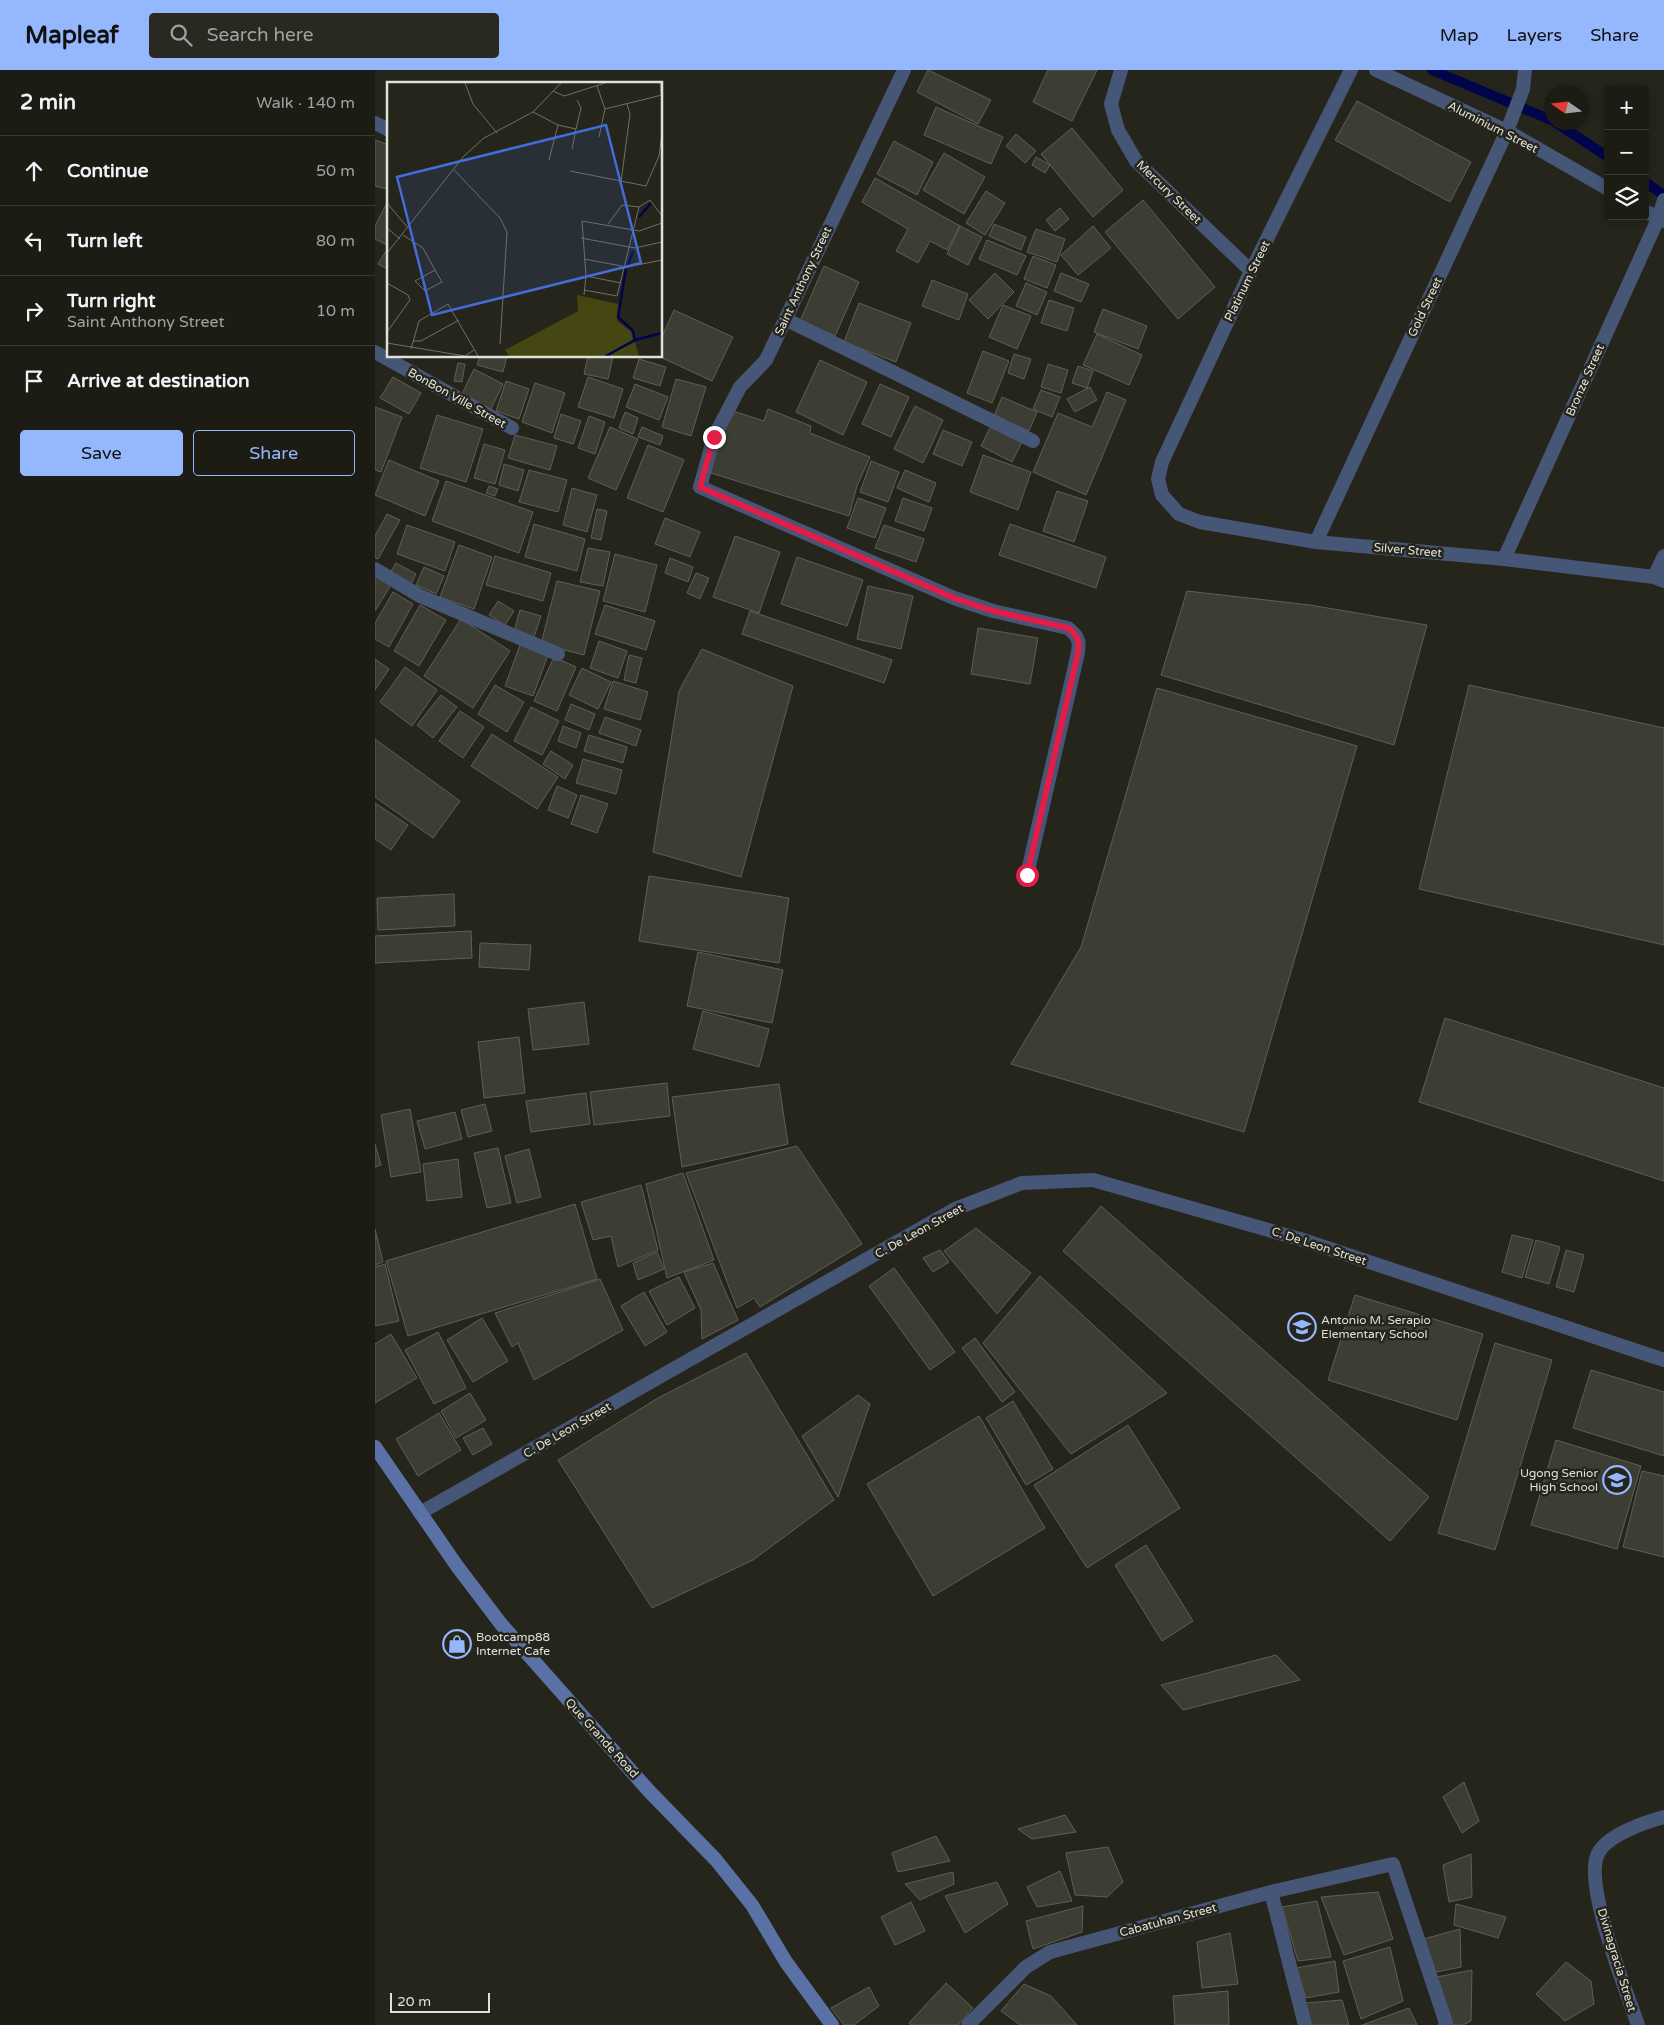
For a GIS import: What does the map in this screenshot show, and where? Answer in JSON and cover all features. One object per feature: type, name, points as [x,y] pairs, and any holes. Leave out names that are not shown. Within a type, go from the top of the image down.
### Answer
[{"type":"main road","name":"Que Grande Road","points":[[375,1447],[457,1566],[501,1624],[649,1791],[716,1860],[752,1905],[786,1962],[832,2025]]},
{"type":"street","name":"Saint Anthony Street","points":[[903,70],[767,360],[740,387],[714,437],[700,487],[961,600],[993,611],[1068,628],[1075,633],[1079,641],[1077,657],[1027,875]]},
{"type":"street","name":"Mercury Street","points":[[1121,70],[1111,104],[1118,130],[1136,162],[1251,271]]},
{"type":"street","name":"Platinum Street","points":[[1162,495],[1158,479],[1162,462],[1251,271],[1351,70]]},
{"type":"street","name":"Aluminium Street","points":[[1376,70],[1507,132],[1604,188]]},
{"type":"street","name":"Gold Street","points":[[1316,542],[1507,132],[1523,89],[1525,70]]},
{"type":"street","points":[[375,123],[387,129]]},
{"type":"street","name":"Bronze Street","points":[[1504,559],[1661,220],[1664,200]]},
{"type":"street","points":[[1649,213],[1661,220]]},
{"type":"street","points":[[785,319],[1033,441]]},
{"type":"street","name":"BonBon Ville Street","points":[[375,352],[512,428]]},
{"type":"street","name":"Silver Street","points":[[1162,495],[1179,514],[1200,522],[1316,542],[1504,559],[1659,579]]},
{"type":"street","points":[[1659,579],[1664,556]]},
{"type":"street","points":[[375,569],[420,596],[558,654]]},
{"type":"street","name":"C. De Leon Street","points":[[420,1513],[955,1209],[1022,1183],[1093,1180],[1300,1239],[1664,1360]]},
{"type":"street","name":"Divinagracia Street","points":[[1638,2025],[1607,1933],[1594,1879],[1597,1855],[1615,1835],[1664,1817]]},
{"type":"street","name":"Cabatuhan Street","points":[[969,2025],[1026,1967],[1051,1952],[1271,1892],[1393,1864],[1446,2023],[1445,2025]]},
{"type":"street","points":[[1271,1892],[1305,2025]]},
{"type":"building","points":[[928,70],[991,100],[978,124],[917,92]]},
{"type":"building","points":[[1048,70],[1097,70],[1072,121],[1033,102]]},
{"type":"building","points":[[1357,101],[1471,162],[1450,202],[1335,140]]},
{"type":"building","points":[[936,107],[1003,137],[991,164],[924,135]]},
{"type":"building","points":[[1072,128],[1123,190],[1093,217],[1041,154]]},
{"type":"building","points":[[1016,134],[1036,151],[1025,163],[1006,146]]},
{"type":"building","points":[[375,140],[387,144],[387,189],[375,186]]},
{"type":"building","points":[[894,141],[933,162],[917,195],[877,174]]},
{"type":"building","points":[[944,153],[985,177],[964,214],[923,190]]},
{"type":"building","points":[[1036,157],[1050,165],[1045,173],[1032,165]]},
{"type":"building","points":[[875,178],[960,226],[947,250],[930,241],[918,263],[896,251],[908,229],[862,202]]},
{"type":"building","points":[[986,191],[1005,203],[985,235],[966,223]]},
{"type":"building","points":[[1143,200],[1215,287],[1178,319],[1105,232]]},
{"type":"building","points":[[387,203],[387,245],[375,239],[375,226]]},
{"type":"building","points":[[1060,208],[1069,219],[1055,231],[1046,220]]},
{"type":"building","points":[[994,224],[1026,237],[1021,250],[989,236]]},
{"type":"building","points":[[960,226],[982,237],[968,265],[947,254]]},
{"type":"building","points":[[1093,226],[1111,248],[1078,275],[1061,255]]},
{"type":"building","points":[[1036,229],[1065,239],[1057,262],[1027,252]]},
{"type":"building","points":[[987,240],[1026,256],[1017,275],[979,259]]},
{"type":"building","points":[[386,251],[387,251],[387,269],[378,264]]},
{"type":"building","points":[[1033,256],[1056,265],[1047,288],[1024,279]]},
{"type":"building","points":[[824,266],[859,282],[835,336],[800,321]]},
{"type":"building","points":[[995,273],[1014,292],[988,319],[969,300]]},
{"type":"building","points":[[1061,273],[1089,284],[1081,302],[1054,291]]},
{"type":"building","points":[[932,280],[968,294],[959,320],[922,306]]},
{"type":"building","points":[[1026,283],[1047,292],[1037,315],[1016,306]]},
{"type":"building","points":[[1049,300],[1074,308],[1067,331],[1041,323]]},
{"type":"building","points":[[859,303],[911,323],[896,362],[844,342]]},
{"type":"building","points":[[1003,305],[1031,316],[1017,349],[989,337]]},
{"type":"building","points":[[1103,309],[1147,326],[1138,349],[1094,332]]},
{"type":"building","points":[[674,310],[733,337],[712,381],[662,358],[663,335]]},
{"type":"building","points":[[1097,334],[1142,355],[1129,385],[1083,365]]},
{"type":"building","points":[[983,351],[1009,361],[992,403],[967,393]]},
{"type":"building","points":[[1014,354],[1031,359],[1024,379],[1008,373]]},
{"type":"building","points":[[479,358],[506,358],[503,372],[477,365]]},
{"type":"building","points":[[588,358],[613,358],[608,379],[584,374]]},
{"type":"building","points":[[639,359],[666,367],[660,386],[633,378]]},
{"type":"building","points":[[820,360],[867,382],[843,435],[796,412]]},
{"type":"building","points":[[458,363],[465,364],[462,382],[454,381]]},
{"type":"building","points":[[1048,364],[1068,370],[1061,393],[1041,387]]},
{"type":"building","points":[[1078,366],[1093,371],[1087,388],[1072,383]]},
{"type":"building","points":[[474,369],[503,384],[491,409],[462,394]]},
{"type":"building","points":[[393,377],[421,393],[409,414],[380,398]]},
{"type":"building","points":[[588,377],[623,389],[614,418],[578,407]]},
{"type":"building","points":[[676,379],[706,387],[691,436],[662,427]]},
{"type":"building","points":[[506,381],[529,389],[519,419],[496,411]]},
{"type":"building","points":[[535,383],[565,393],[552,433],[522,422]]},
{"type":"building","points":[[635,384],[668,397],[659,420],[626,407]]},
{"type":"building","points":[[880,384],[909,397],[891,437],[862,424]]},
{"type":"building","points":[[1090,387],[1097,400],[1075,412],[1067,399]]},
{"type":"building","points":[[1041,390],[1060,397],[1052,417],[1033,409]]},
{"type":"building","points":[[1107,392],[1126,400],[1086,495],[1033,472],[1058,413],[1092,427]]},
{"type":"building","points":[[1002,397],[1037,412],[1029,431],[994,416]]},
{"type":"building","points":[[915,406],[943,420],[923,463],[894,449]]},
{"type":"building","points":[[375,407],[402,417],[381,472],[375,470]]},
{"type":"building","points":[[768,409],[811,426],[810,433],[870,457],[857,486],[849,516],[711,473],[720,430],[733,411],[764,421]]},
{"type":"building","points":[[625,412],[638,418],[633,434],[619,428]]},
{"type":"building","points":[[561,414],[581,421],[573,444],[554,438]]},
{"type":"building","points":[[437,415],[483,429],[466,482],[420,468]]},
{"type":"building","points":[[589,416],[605,422],[595,454],[578,448]]},
{"type":"building","points":[[992,424],[1023,440],[1012,462],[981,446]]},
{"type":"building","points":[[610,427],[638,439],[616,490],[588,478]]},
{"type":"building","points":[[642,427],[663,436],[660,445],[638,437]]},
{"type":"building","points":[[943,430],[972,442],[962,466],[933,454]]},
{"type":"building","points":[[515,435],[557,446],[550,470],[508,458]]},
{"type":"building","points":[[484,444],[505,450],[495,484],[474,478]]},
{"type":"building","points":[[648,445],[684,460],[663,512],[627,498]]},
{"type":"building","points":[[983,455],[1031,472],[1018,510],[970,492]]},
{"type":"building","points":[[389,460],[439,481],[425,516],[375,495]]},
{"type":"building","points":[[871,461],[899,472],[888,502],[860,492]]},
{"type":"building","points":[[504,464],[524,470],[518,491],[499,485]]},
{"type":"building","points":[[529,470],[567,480],[558,512],[519,502]]},
{"type":"building","points":[[905,470],[936,483],[929,502],[897,488]]},
{"type":"building","points":[[446,481],[533,512],[519,553],[432,521]]},
{"type":"building","points":[[489,486],[498,489],[495,496],[486,493]]},
{"type":"building","points":[[572,488],[597,495],[587,532],[563,525]]},
{"type":"building","points":[[1057,491],[1088,501],[1074,542],[1043,531]]},
{"type":"building","points":[[858,498],[886,508],[875,538],[847,528]]},
{"type":"building","points":[[903,498],[932,508],[924,531],[895,521]]},
{"type":"building","points":[[597,509],[607,511],[601,540],[591,538]]},
{"type":"building","points":[[387,514],[400,520],[378,559],[375,558],[375,536]]},
{"type":"building","points":[[665,518],[700,532],[690,557],[655,544]]},
{"type":"building","points":[[534,524],[585,539],[577,571],[525,557]]},
{"type":"building","points":[[1010,524],[1106,557],[1096,588],[999,555]]},
{"type":"building","points":[[407,525],[455,542],[445,571],[397,554]]},
{"type":"building","points":[[884,525],[924,539],[916,562],[875,548]]},
{"type":"building","points":[[735,536],[780,552],[759,613],[713,597]]},
{"type":"building","points":[[459,545],[492,557],[474,609],[440,597]]},
{"type":"building","points":[[588,548],[610,552],[603,586],[580,582]]},
{"type":"building","points":[[615,554],[657,565],[645,612],[603,601]]},
{"type":"building","points":[[495,556],[551,573],[543,601],[486,585]]},
{"type":"building","points":[[797,557],[863,580],[847,626],[781,604]]},
{"type":"building","points":[[670,558],[693,567],[688,582],[665,573]]},
{"type":"building","points":[[396,563],[416,574],[411,584],[390,573]]},
{"type":"building","points":[[424,567],[444,576],[436,594],[416,585]]},
{"type":"building","points":[[696,573],[709,578],[700,599],[687,593]]},
{"type":"building","points":[[375,576],[391,585],[375,611]]},
{"type":"building","points":[[557,581],[600,591],[584,655],[541,644]]},
{"type":"building","points":[[868,586],[913,596],[901,649],[857,639]]},
{"type":"building","points":[[1187,591],[1310,605],[1427,625],[1394,745],[1161,675]]},
{"type":"building","points":[[393,592],[413,604],[389,647],[375,639],[375,623]]},
{"type":"building","points":[[498,601],[514,611],[505,625],[489,615]]},
{"type":"building","points":[[420,605],[446,620],[419,666],[394,651]]},
{"type":"building","points":[[605,605],[655,621],[646,650],[595,634]]},
{"type":"building","points":[[520,610],[541,616],[534,637],[514,631]]},
{"type":"building","points":[[750,611],[892,660],[884,683],[742,634]]},
{"type":"building","points":[[461,619],[510,651],[473,708],[424,676]]},
{"type":"building","points":[[978,628],[1038,638],[1030,684],[971,674]]},
{"type":"building","points":[[599,641],[627,651],[618,678],[590,668]]},
{"type":"building","points":[[520,645],[548,655],[533,696],[505,686]]},
{"type":"building","points":[[702,649],[793,686],[741,877],[653,852],[679,691]]},
{"type":"building","points":[[629,655],[642,658],[636,683],[624,680]]},
{"type":"building","points":[[554,657],[576,667],[557,711],[534,701]]},
{"type":"building","points":[[375,659],[389,669],[375,690]]},
{"type":"building","points":[[405,667],[437,690],[412,726],[380,702]]},
{"type":"building","points":[[582,668],[611,682],[598,709],[569,695]]},
{"type":"building","points":[[613,681],[648,692],[640,720],[604,709]]},
{"type":"building","points":[[495,685],[524,702],[507,732],[478,714]]},
{"type":"building","points":[[1469,685],[1664,728],[1664,945],[1419,889]]},
{"type":"building","points":[[1157,688],[1357,746],[1244,1132],[1011,1064],[1081,947]]},
{"type":"building","points":[[441,695],[457,707],[433,738],[417,725]]},
{"type":"building","points":[[571,704],[595,714],[589,730],[565,720]]},
{"type":"building","points":[[531,707],[559,721],[542,755],[514,741]]},
{"type":"building","points":[[460,711],[484,727],[463,758],[439,741]]},
{"type":"building","points":[[605,717],[641,730],[636,746],[599,733]]},
{"type":"building","points":[[563,726],[581,733],[576,748],[558,741]]},
{"type":"building","points":[[492,734],[558,777],[537,809],[471,766]]},
{"type":"building","points":[[589,735],[627,747],[623,763],[584,751]]},
{"type":"building","points":[[375,739],[460,801],[433,838],[375,797]]},
{"type":"building","points":[[551,751],[573,765],[565,779],[543,764]]},
{"type":"building","points":[[583,759],[622,770],[616,794],[576,783]]},
{"type":"building","points":[[557,786],[577,795],[568,818],[548,810]]},
{"type":"building","points":[[581,795],[608,804],[597,833],[571,824]]},
{"type":"building","points":[[375,803],[408,825],[391,850],[375,839]]},
{"type":"building","points":[[649,876],[789,898],[779,963],[639,941]]},
{"type":"building","points":[[454,894],[455,926],[378,930],[377,898]]},
{"type":"building","points":[[471,931],[472,958],[375,963],[375,936]]},
{"type":"building","points":[[480,943],[531,945],[529,970],[479,967]]},
{"type":"building","points":[[698,952],[783,970],[772,1023],[687,1006]]},
{"type":"building","points":[[584,1002],[589,1044],[533,1050],[528,1009]]},
{"type":"building","points":[[703,1011],[769,1029],[759,1067],[693,1049]]},
{"type":"building","points":[[1445,1018],[1664,1088],[1664,1181],[1419,1102]]},
{"type":"building","points":[[519,1037],[525,1093],[484,1098],[478,1042]]},
{"type":"building","points":[[667,1083],[670,1116],[594,1125],[590,1092]]},
{"type":"building","points":[[779,1084],[788,1144],[682,1167],[672,1097]]},
{"type":"building","points":[[586,1093],[590,1124],[531,1132],[526,1101]]},
{"type":"building","points":[[485,1104],[492,1131],[468,1137],[461,1110]]},
{"type":"building","points":[[410,1109],[421,1172],[391,1177],[381,1115]]},
{"type":"building","points":[[455,1112],[462,1139],[425,1149],[417,1121]]},
{"type":"building","points":[[375,1144],[381,1165],[375,1167]]},
{"type":"building","points":[[797,1146],[862,1244],[760,1307],[754,1298],[737,1308],[686,1173]]},
{"type":"building","points":[[498,1148],[511,1203],[487,1208],[474,1153]]},
{"type":"building","points":[[529,1149],[541,1197],[517,1203],[505,1156]]},
{"type":"building","points":[[458,1159],[462,1197],[427,1201],[423,1164]]},
{"type":"building","points":[[683,1173],[714,1260],[667,1278],[646,1184]]},
{"type":"building","points":[[641,1185],[658,1250],[618,1267],[611,1236],[593,1240],[581,1202]]},
{"type":"building","points":[[575,1204],[597,1279],[408,1336],[386,1261]]},
{"type":"building","points":[[1101,1206],[1429,1497],[1390,1541],[1063,1251]]},
{"type":"building","points":[[976,1228],[1031,1273],[997,1314],[944,1251]]},
{"type":"building","points":[[375,1229],[383,1262],[375,1265]]},
{"type":"building","points":[[1512,1235],[1533,1240],[1522,1278],[1502,1272]]},
{"type":"building","points":[[1536,1240],[1560,1247],[1549,1284],[1525,1277]]},
{"type":"building","points":[[940,1250],[949,1262],[933,1272],[923,1258]]},
{"type":"building","points":[[1566,1250],[1584,1255],[1574,1292],[1556,1287]]},
{"type":"building","points":[[657,1252],[664,1269],[638,1280],[633,1263]]},
{"type":"building","points":[[713,1263],[738,1320],[702,1339],[701,1310],[684,1272]]},
{"type":"building","points":[[385,1264],[399,1321],[375,1326],[375,1267]]},
{"type":"building","points":[[894,1268],[955,1352],[930,1370],[869,1286]]},
{"type":"building","points":[[1040,1276],[1167,1393],[1071,1454],[983,1343]]},
{"type":"building","points":[[679,1277],[695,1308],[667,1325],[649,1291]]},
{"type":"building","points":[[600,1279],[623,1330],[534,1380],[518,1343],[512,1347],[495,1313]]},
{"type":"building","points":[[644,1292],[667,1332],[645,1346],[621,1306]]},
{"type":"building","points":[[1355,1295],[1483,1334],[1457,1420],[1328,1380]]},
{"type":"building","points":[[482,1318],[508,1361],[473,1382],[447,1340]]},
{"type":"building","points":[[438,1332],[466,1388],[434,1404],[405,1350]]},
{"type":"building","points":[[391,1334],[417,1378],[375,1403],[375,1344]]},
{"type":"building","points":[[975,1338],[1015,1392],[1002,1402],[962,1348]]},
{"type":"building","points":[[1495,1343],[1552,1360],[1495,1550],[1438,1533]]},
{"type":"building","points":[[746,1353],[834,1500],[753,1560],[652,1608],[558,1460],[658,1398]]},
{"type":"building","points":[[1591,1370],[1664,1392],[1664,1456],[1573,1428]]},
{"type":"building","points":[[470,1393],[486,1420],[456,1438],[441,1411]]},
{"type":"building","points":[[858,1395],[870,1404],[838,1497],[802,1436]]},
{"type":"building","points":[[1013,1401],[1053,1469],[1026,1485],[986,1418]]},
{"type":"building","points":[[439,1413],[461,1450],[418,1476],[396,1439]]},
{"type":"building","points":[[979,1416],[1045,1528],[933,1596],[867,1484]]},
{"type":"building","points":[[1128,1425],[1180,1508],[1087,1568],[1034,1485]]},
{"type":"building","points":[[483,1428],[492,1444],[473,1455],[463,1438]]},
{"type":"building","points":[[1556,1440],[1641,1466],[1617,1549],[1531,1525]]},
{"type":"building","points":[[1642,1471],[1664,1476],[1664,1557],[1623,1547]]},
{"type":"building","points":[[1146,1545],[1193,1621],[1162,1641],[1115,1565]]},
{"type":"building","points":[[1276,1655],[1300,1680],[1183,1710],[1161,1685]]},
{"type":"building","points":[[1464,1782],[1479,1821],[1462,1833],[1443,1797]]},
{"type":"building","points":[[1065,1815],[1076,1832],[1032,1839],[1018,1829]]},
{"type":"building","points":[[936,1836],[950,1861],[898,1872],[892,1853]]},
{"type":"building","points":[[1108,1847],[1123,1882],[1107,1897],[1075,1895],[1066,1853]]},
{"type":"building","points":[[1471,1854],[1472,1897],[1449,1902],[1443,1865]]},
{"type":"building","points":[[1060,1871],[1072,1901],[1037,1907],[1027,1887]]},
{"type":"building","points":[[953,1872],[954,1884],[920,1900],[905,1884]]},
{"type":"building","points":[[997,1882],[1008,1904],[965,1933],[945,1896]]},
{"type":"building","points":[[1378,1892],[1393,1939],[1344,1955],[1321,1897]]},
{"type":"building","points":[[1317,1901],[1331,1957],[1298,1961],[1282,1907]]},
{"type":"building","points":[[911,1902],[925,1931],[895,1945],[881,1917]]},
{"type":"building","points":[[1456,1904],[1506,1917],[1498,1938],[1454,1925]]},
{"type":"building","points":[[1083,1906],[1082,1932],[1033,1949],[1026,1921]]},
{"type":"building","points":[[1460,1929],[1461,1967],[1431,1973],[1420,1940]]},
{"type":"building","points":[[1230,1933],[1238,1984],[1202,1988],[1197,1942]]},
{"type":"building","points":[[1390,1947],[1403,2001],[1361,2019],[1343,1961]]},
{"type":"building","points":[[1335,1961],[1339,1992],[1306,1998],[1296,1968]]},
{"type":"building","points":[[1566,1962],[1591,1981],[1594,2004],[1565,2021],[1536,1994]]},
{"type":"building","points":[[1472,1970],[1471,2021],[1463,2025],[1450,2025],[1437,1977]]},
{"type":"building","points":[[946,1983],[973,2008],[958,2025],[911,2025],[909,2023]]},
{"type":"building","points":[[1024,1984],[1051,1996],[1077,2025],[1020,2025],[1001,2011]]},
{"type":"building","points":[[869,1987],[879,2006],[854,2025],[844,2025],[831,2008]]},
{"type":"building","points":[[1228,1991],[1229,2025],[1175,2025],[1173,1996]]},
{"type":"building","points":[[1342,2000],[1349,2025],[1311,2025],[1306,2003]]},
{"type":"building","points":[[1409,2008],[1417,2025],[1362,2025]]},
{"type":"waterway","points":[[1432,70],[1544,117]]},
{"type":"waterway","points":[[1567,130],[1604,154]]},
{"type":"waterway","points":[[1649,185],[1664,195]]},
{"type":"place","name":"Antonio M. Serapio Elementary School","points":[[1302,1327]]},
{"type":"place","name":"Ugong Senior High School","points":[[1617,1480]]},
{"type":"place","name":"Bootcamp88 Internet Cafe","points":[[457,1644]]},
{"type":"route","points":[[714,437],[700,487],[954,598],[993,611],[1068,628],[1075,633],[1079,641],[1079,648],[1027,875]]}]
